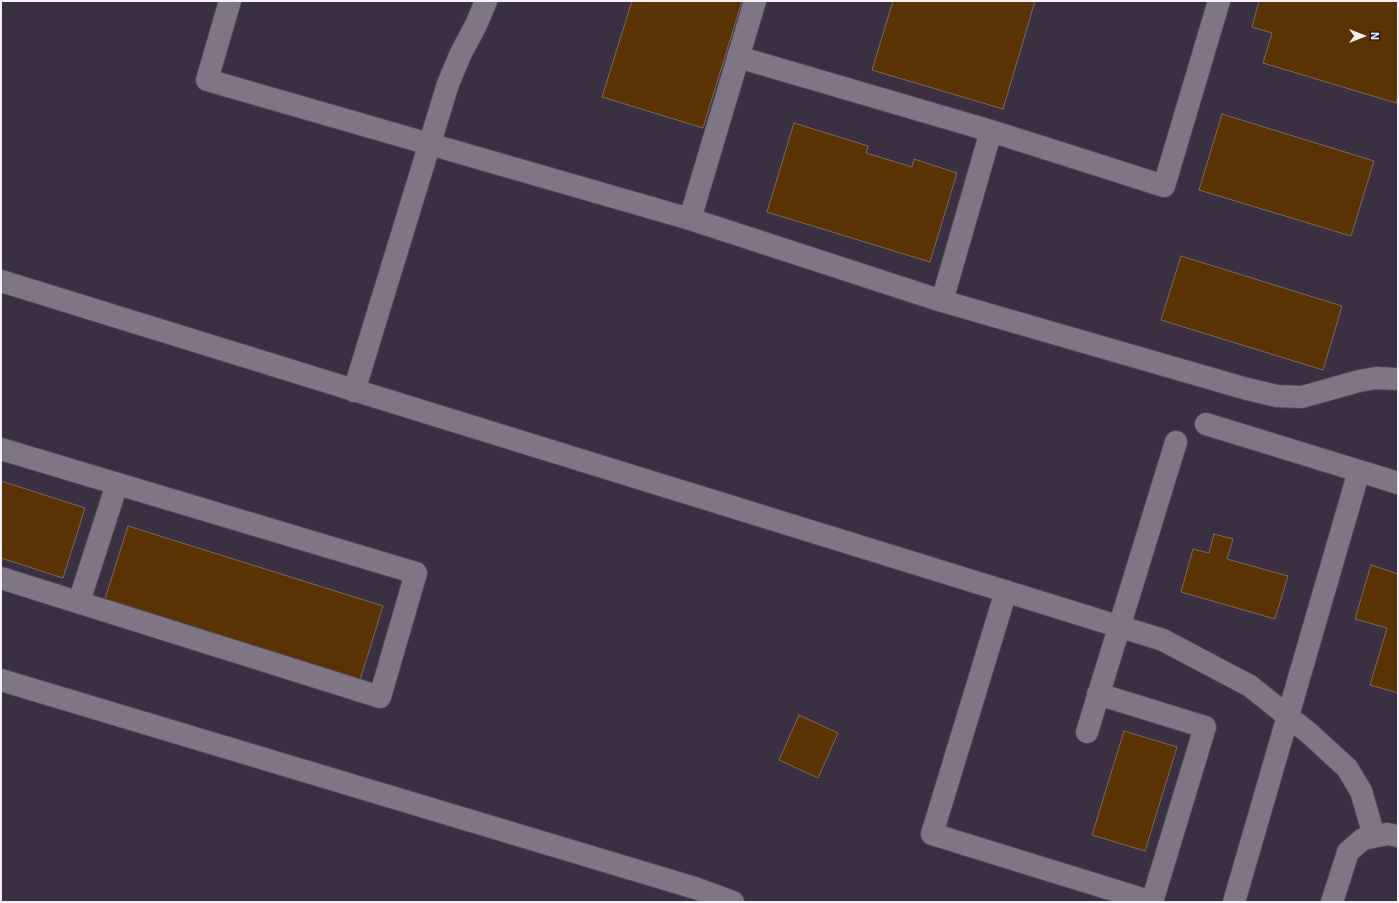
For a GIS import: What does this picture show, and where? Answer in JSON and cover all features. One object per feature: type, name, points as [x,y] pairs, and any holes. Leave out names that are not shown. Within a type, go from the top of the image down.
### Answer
[{"type":"lane","points":[[230,1],[207,80],[431,143],[690,219],[942,301],[1276,396],[1302,397],[1359,381],[1376,378],[1398,379]]},
{"type":"lane","points":[[354,391],[448,84],[486,1]]},
{"type":"lane","points":[[690,219],[755,1]]},
{"type":"lane","points":[[738,57],[991,131],[1164,186],[1219,1]]},
{"type":"lane","points":[[942,301],[991,131]]},
{"type":"lane","points":[[1,281],[1163,640],[1250,686],[1310,734],[1347,768],[1361,791],[1374,836]]},
{"type":"lane","points":[[1206,424],[1398,483]]},
{"type":"lane","points":[[1087,732],[1176,442]]},
{"type":"lane","points":[[1,449],[416,573],[380,697],[1,578]]},
{"type":"lane","points":[[1234,902],[1359,471]]},
{"type":"lane","points":[[79,602],[118,484]]},
{"type":"lane","points":[[1006,591],[932,834],[1152,902],[1205,727],[1098,694]]},
{"type":"lane","points":[[1,680],[695,888],[734,902]]},
{"type":"lane","points":[[1332,902],[1348,852],[1362,839],[1388,834],[1398,836]]},
{"type":"shaded area","points":[[1,1],[1398,1],[1398,902],[1,902]]},
{"type":"building","points":[[632,1],[742,1],[703,128],[602,97]]},
{"type":"building","points":[[893,1],[1035,1],[1003,109],[872,70]]},
{"type":"building","points":[[1259,1],[1398,1],[1398,96],[1396,103],[1263,63],[1272,33],[1252,27]]},
{"type":"building","points":[[1222,114],[1374,161],[1351,236],[1199,190]]},
{"type":"building","points":[[794,123],[868,146],[866,153],[912,167],[914,159],[957,173],[930,262],[767,212]]},
{"type":"building","points":[[1181,256],[1342,306],[1323,370],[1161,320]]},
{"type":"building","points":[[1,481],[85,508],[63,578],[1,558]]},
{"type":"building","points":[[128,526],[383,606],[360,680],[105,599]]},
{"type":"building","points":[[1214,534],[1233,539],[1227,559],[1288,576],[1275,619],[1181,592],[1193,549],[1209,553]]},
{"type":"building","points":[[1371,565],[1398,574],[1398,693],[1370,685],[1387,628],[1355,619]]},
{"type":"building","points":[[799,715],[838,733],[818,778],[779,760]]},
{"type":"building","points":[[1124,731],[1177,747],[1145,851],[1092,835]]}]
